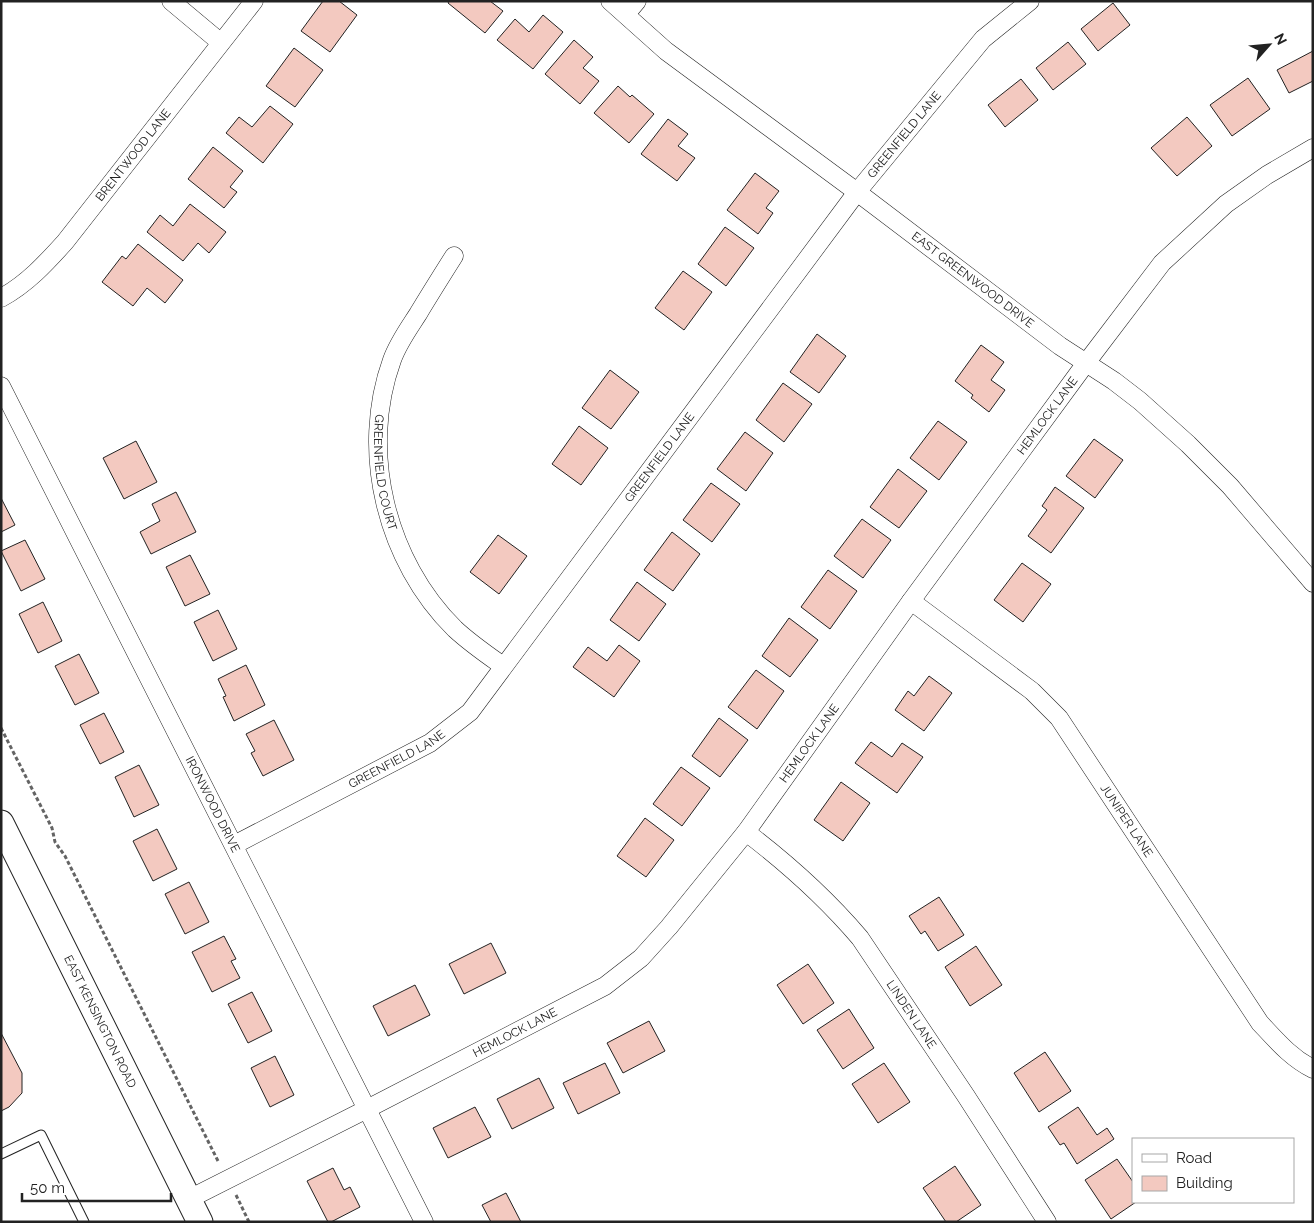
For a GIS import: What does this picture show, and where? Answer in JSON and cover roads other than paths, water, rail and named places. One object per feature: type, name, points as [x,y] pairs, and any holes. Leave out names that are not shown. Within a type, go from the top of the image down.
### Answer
[{"type":"main road","name":"EAST KENSINGTON ROAD","points":[[1,823],[200,1222]]},
{"type":"street","points":[[170,1],[220,42]]},
{"type":"street","name":"BRENTWOOD LANE","points":[[1,298],[18,289],[65,242],[254,1]]},
{"type":"street","name":"EAST GREENWOOD DRIVE","points":[[610,1],[632,8],[666,51],[858,192],[1060,346],[1134,396],[1188,444],[1230,486],[1313,583]]},
{"type":"street","name":"GREENFIELD LANE","points":[[234,845],[430,743],[470,712],[858,192],[983,40],[1030,1]]},
{"type":"street","name":"HEMLOCK LANE","points":[[189,1199],[605,986],[625,972],[647,952],[746,832],[911,601],[1162,263],[1226,204],[1267,175],[1313,148]]},
{"type":"street","name":"GREENFIELD COURT","points":[[454,256],[392,358],[379,417],[378,453],[381,483],[399,548],[417,580],[454,628],[476,648],[503,666]]},
{"type":"street","name":"IRONWOOD DRIVE","points":[[1,386],[424,1222]]},
{"type":"street","name":"JUNIPER LANE","points":[[911,601],[1032,691],[1058,718],[1260,1023],[1279,1044],[1313,1069]]},
{"type":"street","name":"LINDEN LANE","points":[[746,832],[814,889],[860,938],[966,1096],[1047,1222]]},
{"type":"lane","points":[[1,1154],[41,1134],[84,1222]]}]
